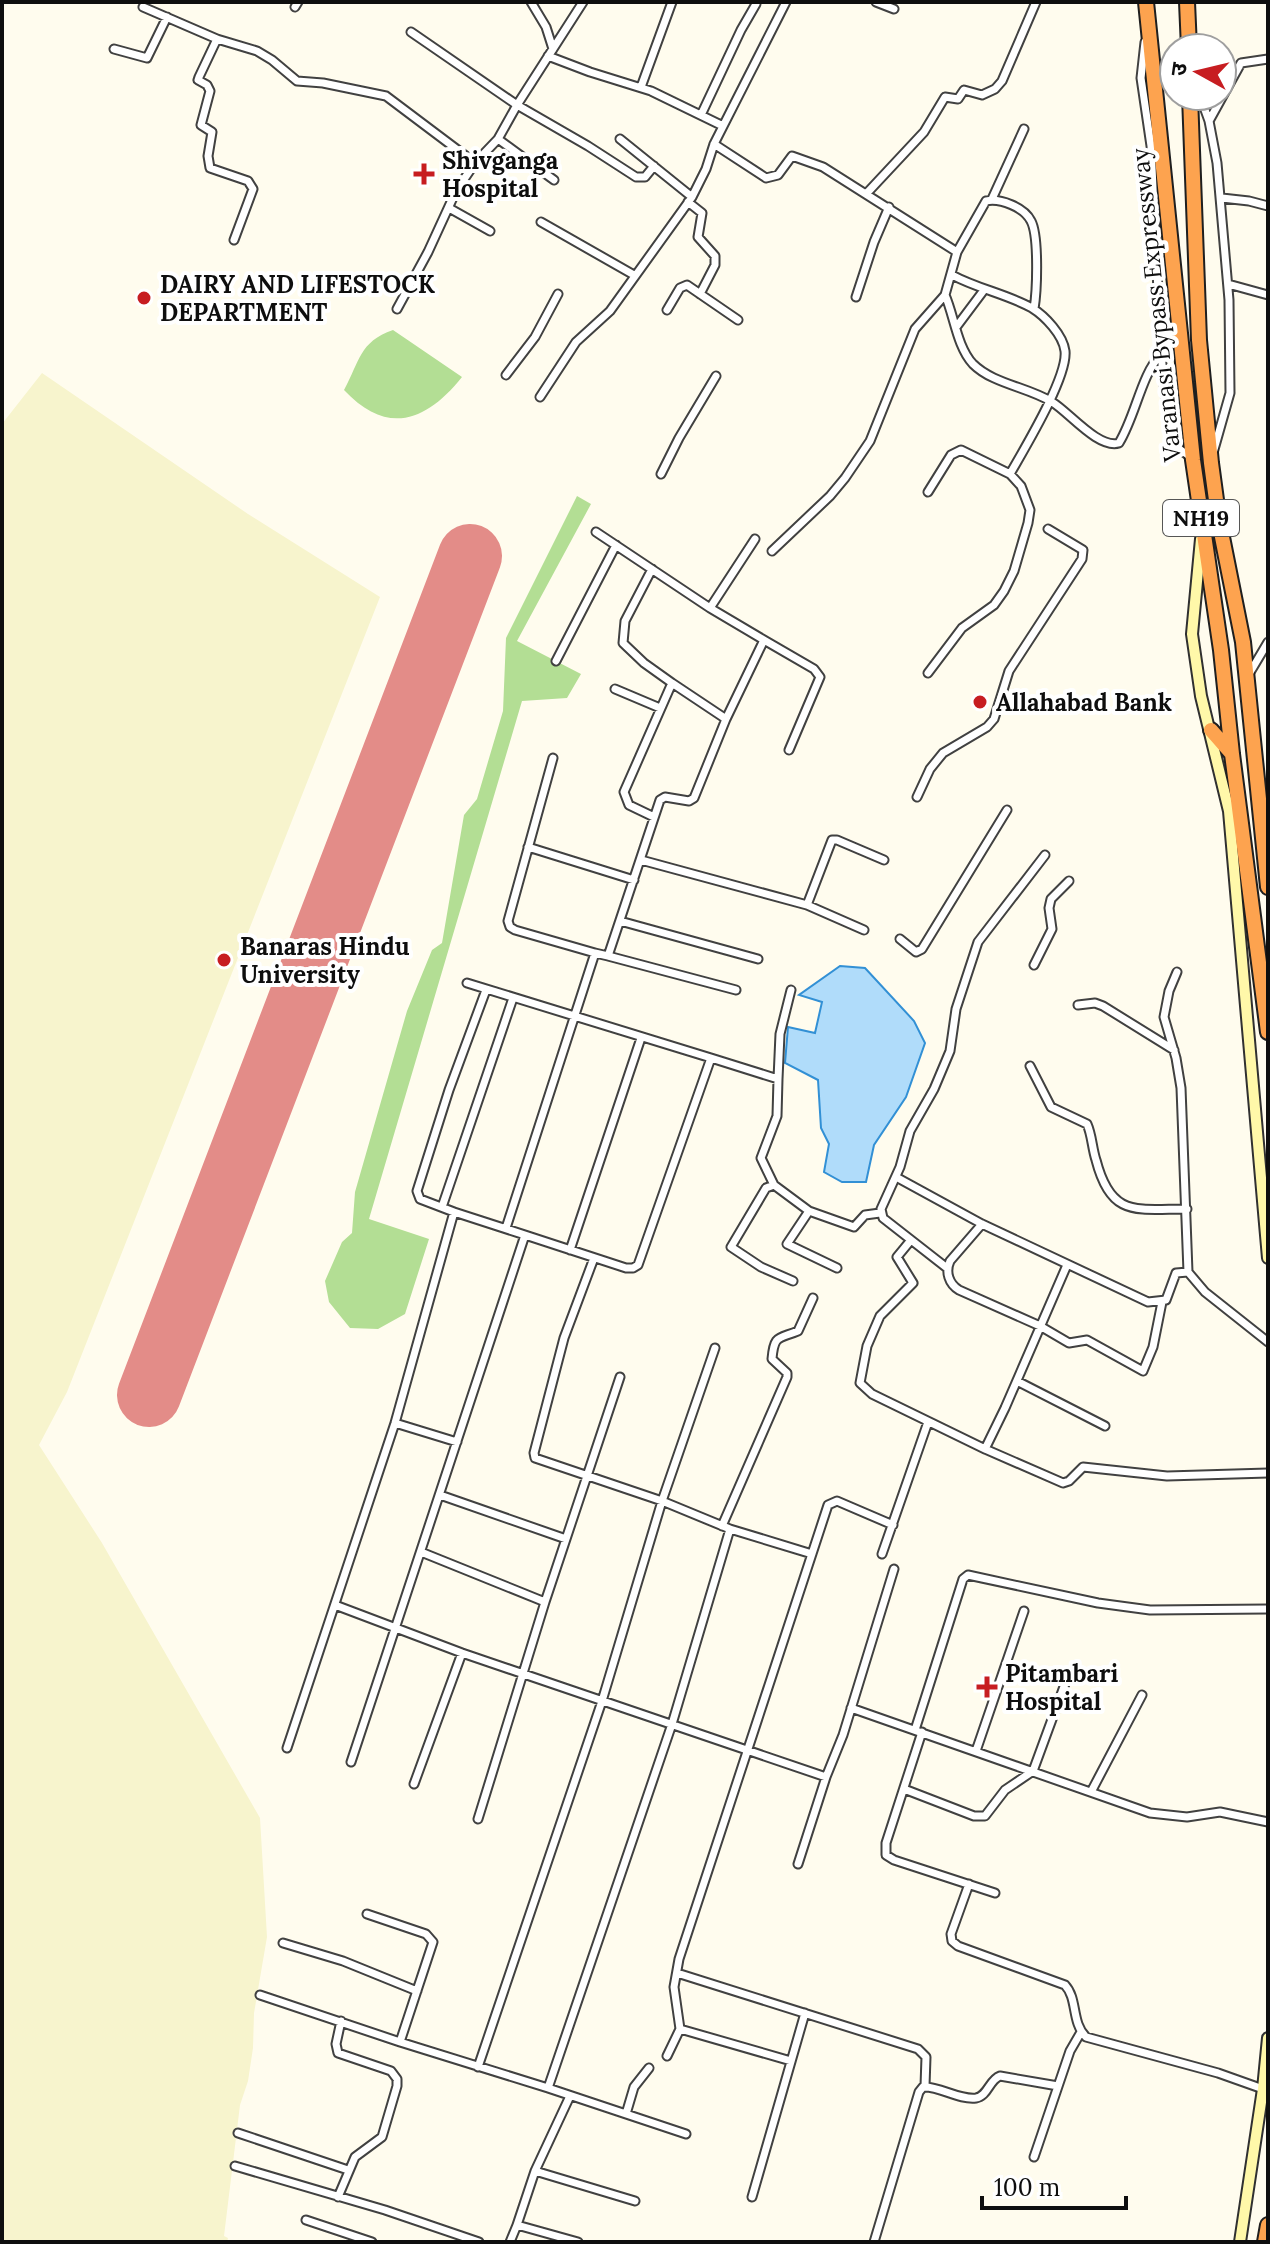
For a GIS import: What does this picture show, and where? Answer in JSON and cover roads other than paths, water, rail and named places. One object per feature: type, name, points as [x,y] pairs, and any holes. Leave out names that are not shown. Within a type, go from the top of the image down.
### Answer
[{"type":"highway","points":[[1187,2],[1188,32]]},
{"type":"highway","name":"Varanasi Bypass Expressway","points":[[1147,9],[1193,460],[1221,650],[1268,1032]]},
{"type":"highway","name":"Varanasi Bypass Expressway","points":[[1191,112],[1199,340],[1211,463],[1219,522],[1243,642],[1268,887]]},
{"type":"highway","points":[[1211,730],[1232,754]]},
{"type":"highway","points":[[1265,2242],[1268,2225]]},
{"type":"street","points":[[531,2],[546,27],[550,52]]},
{"type":"street","points":[[397,309],[456,191],[475,163],[498,139],[583,2]]},
{"type":"street","points":[[641,87],[672,2]]},
{"type":"street","points":[[540,397],[576,342],[610,311],[690,199],[706,169],[714,144],[786,2]]},
{"type":"street","points":[[876,2],[894,9]]},
{"type":"street","points":[[867,193],[924,132],[945,97],[958,99],[964,90],[982,95],[1000,85],[1036,2]]},
{"type":"street","points":[[701,115],[756,4]]},
{"type":"street","points":[[143,7],[266,56],[297,81],[336,85],[386,96],[475,163]]},
{"type":"street","points":[[1147,9],[1141,78],[1151,146],[1161,354],[1169,432],[1178,448],[1193,460]]},
{"type":"street","points":[[114,49],[147,58],[167,17]]},
{"type":"street","points":[[411,32],[517,105],[636,177],[645,177],[654,166]]},
{"type":"street","points":[[217,39],[198,80],[210,91],[201,125],[212,132],[208,156],[210,168],[248,181],[253,189],[234,240]]},
{"type":"street","points":[[550,52],[590,72],[641,87],[723,126]]},
{"type":"street","points":[[1209,121],[1241,63],[1268,59]]},
{"type":"street","points":[[1206,112],[1222,198],[1228,284],[1230,393],[1211,463]]},
{"type":"street","points":[[772,551],[845,478],[870,441],[915,329],[945,295],[957,252],[982,204],[992,199],[1024,129]]},
{"type":"street","points":[[498,139],[554,180]]},
{"type":"street","points":[[620,139],[654,166],[702,213],[698,237],[715,256],[715,265],[700,294]]},
{"type":"street","points":[[714,144],[762,177],[778,175],[789,159],[797,156],[823,167],[957,252]]},
{"type":"street","points":[[1222,198],[1268,206]]},
{"type":"street","points":[[992,199],[1023,212],[1032,224],[1037,282],[1034,309]]},
{"type":"street","points":[[856,297],[889,207]]},
{"type":"street","points":[[449,208],[490,231]]},
{"type":"street","points":[[541,222],[634,275]]},
{"type":"street","points":[[952,275],[1034,309],[1049,323],[1064,346],[1064,364],[1049,400],[1010,474]]},
{"type":"street","points":[[1228,284],[1268,295]]},
{"type":"street","points":[[667,310],[683,285],[738,320]]},
{"type":"street","points":[[957,326],[984,290]]},
{"type":"street","points":[[506,375],[535,337],[558,294]]},
{"type":"street","points":[[945,295],[967,355],[974,364],[997,378],[1049,400],[1086,431],[1114,445],[1119,443],[1128,427],[1147,372],[1161,354]]},
{"type":"street","points":[[661,474],[716,376]]},
{"type":"street","points":[[928,492],[955,451],[967,451],[1010,474],[1021,486],[1030,510],[1014,571],[994,605],[962,628],[928,673]]},
{"type":"street","points":[[917,797],[930,769],[943,753],[987,727],[994,719],[1009,671],[1082,559],[1083,550],[1048,529]]},
{"type":"street","points":[[1202,531],[1192,634],[1201,696],[1229,811],[1266,1190],[1268,1258]]},
{"type":"street","points":[[596,532],[710,608],[814,669],[820,677],[789,750]]},
{"type":"street","points":[[710,608],[755,539]]},
{"type":"street","points":[[556,661],[616,545]]},
{"type":"street","points":[[652,569],[625,621],[623,643],[644,663],[726,719]]},
{"type":"street","points":[[608,956],[660,800],[665,797],[689,801],[694,798],[726,719],[764,640]]},
{"type":"street","points":[[1245,679],[1268,642]]},
{"type":"street","points":[[654,817],[629,805],[624,792],[672,683]]},
{"type":"street","points":[[615,689],[660,708]]},
{"type":"street","points":[[553,758],[508,921],[510,927],[736,990]]},
{"type":"street","points":[[900,939],[916,952],[922,949],[1007,810]]},
{"type":"street","points":[[807,905],[832,840],[884,860]]},
{"type":"street","points":[[528,847],[634,880]]},
{"type":"street","points":[[880,1213],[896,1177],[910,1131],[934,1089],[950,1051],[956,1009],[978,942],[1045,855]]},
{"type":"street","points":[[641,860],[807,905],[864,930]]},
{"type":"street","points":[[1034,965],[1052,929],[1051,899],[1069,881]]},
{"type":"street","points":[[620,921],[758,959]]},
{"type":"street","points":[[506,1228],[595,953]]},
{"type":"street","points":[[1177,972],[1169,991],[1164,1017],[1181,1088],[1188,1272],[1205,1292],[1268,1342]]},
{"type":"street","points":[[467,983],[778,1079]]},
{"type":"street","points":[[486,990],[449,1090],[417,1191],[420,1199],[626,1268],[638,1265],[711,1058]]},
{"type":"street","points":[[791,990],[777,1051],[777,1116],[761,1158],[774,1185],[809,1211],[854,1227],[865,1215],[880,1213],[947,1268],[950,1282],[955,1287],[1040,1326],[1069,1343],[1087,1340],[1143,1371],[1153,1347],[1162,1302],[1168,1296],[1176,1273],[1188,1272]]},
{"type":"street","points":[[442,1207],[513,998]]},
{"type":"street","points":[[1078,1005],[1095,1003],[1103,1006],[1174,1050]]},
{"type":"street","points":[[570,1250],[641,1038]]},
{"type":"street","points":[[1030,1066],[1051,1107],[1087,1124],[1099,1174],[1110,1195],[1134,1209],[1187,1209]]},
{"type":"street","points":[[896,1177],[982,1224],[1067,1265],[1148,1302],[1162,1302]]},
{"type":"street","points":[[774,1185],[766,1188],[731,1247],[761,1267],[793,1281]]},
{"type":"street","points":[[809,1211],[787,1244],[837,1268]]},
{"type":"street","points":[[287,1748],[395,1423],[454,1212]]},
{"type":"street","points":[[947,1268],[982,1224]]},
{"type":"street","points":[[351,1762],[525,1235]]},
{"type":"street","points":[[911,1240],[897,1257],[913,1283],[880,1316],[867,1346],[860,1383],[872,1394],[1063,1483],[1083,1467],[1167,1476],[1268,1473]]},
{"type":"street","points":[[594,1258],[564,1338],[535,1458],[662,1501],[726,1528],[812,1554]]},
{"type":"street","points":[[985,1449],[1067,1265]]},
{"type":"street","points":[[548,2088],[672,1724],[726,1528],[787,1377],[787,1373],[772,1359],[776,1340],[783,1334],[798,1331],[813,1298]]},
{"type":"street","points":[[478,2067],[602,1701],[662,1501],[715,1348]]},
{"type":"street","points":[[478,1819],[545,1602],[620,1377]]},
{"type":"street","points":[[1017,1381],[1105,1426]]},
{"type":"street","points":[[882,1554],[928,1422]]},
{"type":"street","points":[[395,1423],[457,1442]]},
{"type":"street","points":[[440,1495],[566,1539]]},
{"type":"street","points":[[667,2056],[680,2029],[675,2004],[677,1973],[831,1501],[893,1525]]},
{"type":"street","points":[[421,1552],[545,1602]]},
{"type":"street","points":[[798,1864],[894,1569]]},
{"type":"street","points":[[995,1893],[886,1855],[886,1843],[961,1584],[968,1575],[1098,1603],[1150,1610],[1268,1609]]},
{"type":"street","points":[[335,1605],[524,1675],[826,1777]]},
{"type":"street","points":[[976,1751],[1024,1611]]},
{"type":"street","points":[[414,1784],[462,1653]]},
{"type":"street","points":[[904,1789],[980,1817],[990,1812],[1005,1790],[1033,1771],[1069,1673]]},
{"type":"street","points":[[1091,1792],[1142,1695]]},
{"type":"street","points":[[851,1708],[1150,1813],[1187,1817],[1220,1812],[1268,1822]]},
{"type":"street","points":[[969,1884],[951,1934],[952,1941],[958,1946],[1065,1985],[1070,1991],[1081,2032],[1103,2043],[1218,2073],[1263,2089]]},
{"type":"street","points":[[367,1914],[430,1937],[432,1948],[400,2042]]},
{"type":"street","points":[[283,1943],[343,1961],[417,1991]]},
{"type":"street","points":[[677,1973],[924,2052],[927,2062],[925,2086],[919,2092],[874,2242]]},
{"type":"street","points":[[260,1995],[686,2134]]},
{"type":"street","points":[[752,2197],[805,2013]]},
{"type":"street","points":[[338,2197],[359,2152],[382,2137],[397,2086],[397,2079],[391,2071],[338,2053],[336,2044],[341,2021]]},
{"type":"street","points":[[680,2029],[791,2061]]},
{"type":"street","points":[[1034,2157],[1070,2051],[1081,2032]]},
{"type":"street","points":[[1240,2242],[1268,2038]]},
{"type":"street","points":[[626,2114],[634,2087],[649,2068]]},
{"type":"street","points":[[925,2086],[976,2098],[1000,2076],[1058,2086]]},
{"type":"street","points":[[510,2242],[535,2171],[570,2096]]},
{"type":"street","points":[[238,2133],[348,2170]]},
{"type":"street","points":[[235,2166],[479,2242]]},
{"type":"street","points":[[535,2171],[635,2201]]},
{"type":"street","points":[[306,2220],[372,2242]]},
{"type":"street","points":[[517,2225],[578,2242]]},
{"type":"water","points":[[840,966],[865,968],[914,1021],[925,1043],[906,1097],[874,1145],[866,1182],[842,1182],[824,1172],[829,1144],[821,1128],[818,1080],[785,1063],[788,1027],[815,1033],[822,1002],[799,995]]},
{"type":"place","name":"Shivganga Hospital","points":[[424,174]]},
{"type":"place","name":"DAIRY AND LIFESTOCK DEPARTMENT","points":[[144,298]]},
{"type":"place","name":"Allahabad Bank","points":[[980,702]]},
{"type":"place","name":"Banaras Hindu University","points":[[224,960]]},
{"type":"place","name":"Pitambari Hospital","points":[[987,1687]]}]
